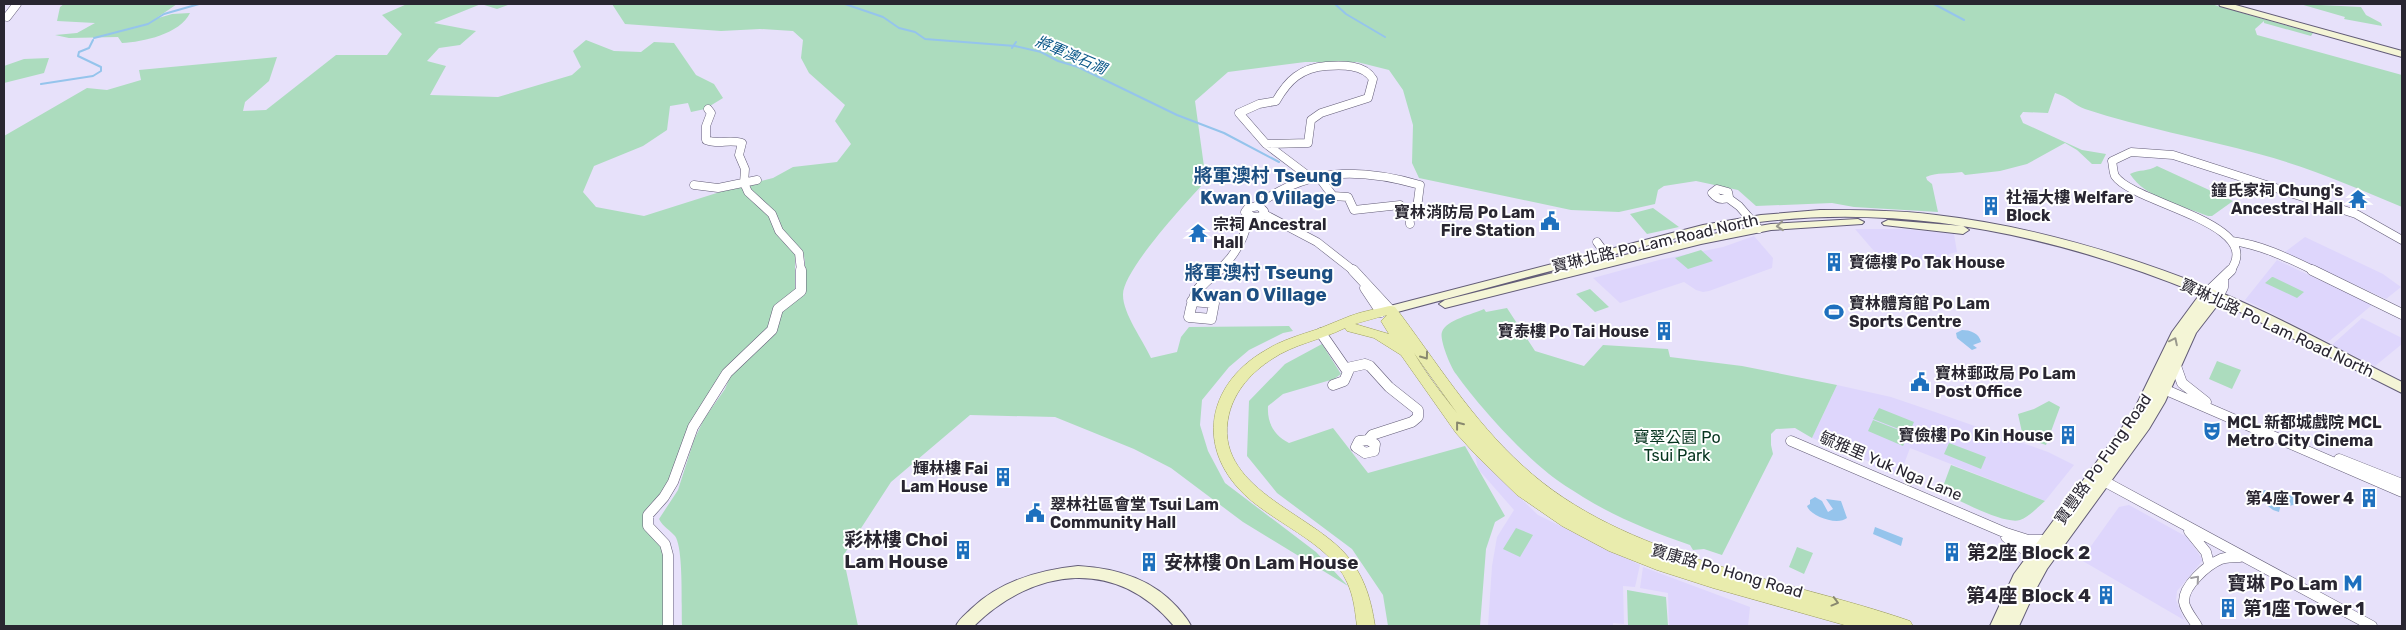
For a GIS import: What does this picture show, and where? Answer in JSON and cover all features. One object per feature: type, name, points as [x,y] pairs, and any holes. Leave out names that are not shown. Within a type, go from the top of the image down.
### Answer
[{"type":"main road","points":[[2223,4],[2402,54]]},
{"type":"main road","name":"寶琳北路 Po Lam Road North","points":[[1327,331],[1352,328],[1389,315],[1682,233],[1755,224],[1872,222],[2000,235],[2103,260],[2211,297],[2402,388]]},
{"type":"main road","name":"寶琳北路 Po Lam Road North","points":[[1366,626],[1361,596],[1353,577],[1343,562],[1317,538],[1251,491],[1228,462],[1221,437],[1220,419],[1223,406],[1231,390],[1245,373],[1279,348],[1327,331],[1347,321],[1389,315],[1755,224]]},
{"type":"main road","name":"寶琳北路 Po Lam Road North","points":[[2211,297],[2402,395]]},
{"type":"main road","name":"寶豐路 Po Fung Road","points":[[2159,387],[2176,366],[2190,332],[2211,297]]},
{"type":"main road","name":"寶豐路 Po Fung Road","points":[[1998,626],[2010,595],[2044,540],[2144,426],[2178,332],[2211,297]]},
{"type":"main road","name":"寶康路 Po Hong Road","points":[[1389,315],[1410,358],[1458,424],[1490,461],[1529,495],[1585,532],[1634,556],[1676,572],[1871,626]]},
{"type":"main road","name":"寶康路 Po Hong Road","points":[[1389,315],[1484,437],[1530,481],[1573,512],[1623,538],[1675,559],[1837,603],[1904,626]]},
{"type":"main road","points":[[1352,328],[1372,332],[1390,339],[1410,358]]},
{"type":"main road","name":"寶豐路 Po Fung Road","points":[[2011,626],[2028,588],[2098,478]]},
{"type":"main road","points":[[968,622],[1001,594],[1029,581],[1054,574],[1086,572],[1117,578],[1145,590],[1162,602],[1183,626]]},
{"type":"street","points":[[7,17],[12,13],[17,4]]},
{"type":"street","points":[[1266,144],[1307,143],[1310,122],[1313,118],[1326,111],[1353,106],[1366,100],[1369,97],[1372,75],[1362,69],[1343,66],[1308,69],[1300,73],[1282,90],[1276,101],[1259,104],[1240,112],[1239,116],[1258,133],[1266,144],[1315,177],[1333,196],[1348,197],[1354,210],[1400,205],[1410,215]]},
{"type":"street","points":[[668,626],[668,555],[665,544],[649,528],[648,515],[672,485],[694,422],[725,376],[770,331],[778,309],[799,294],[802,289],[799,253],[779,231],[772,214],[748,192],[744,184],[745,169],[739,155],[743,145],[738,141],[712,142],[706,140],[706,126],[711,112],[708,109]]},
{"type":"street","points":[[2402,240],[2356,214],[2173,155],[2131,152],[2117,156],[2112,161],[2113,174],[2127,187],[2205,220],[2232,241],[2262,247],[2402,314]]},
{"type":"street","points":[[1256,206],[1263,209],[1264,214],[1256,217],[1250,216],[1245,212],[1246,209],[1256,206],[1285,186],[1315,177],[1367,174],[1390,177],[1420,185],[1417,208],[1410,215],[1410,224]]},
{"type":"street","points":[[694,185],[712,188],[744,184],[757,180]]},
{"type":"street","points":[[1728,198],[1755,224]]},
{"type":"street","name":"寶康路 Po Hong Road","points":[[1264,214],[1291,226],[1322,244],[1358,277],[1389,315]]},
{"type":"street","points":[[1192,301],[1199,286],[1222,267],[1237,250],[1248,228],[1250,216]]},
{"type":"street","points":[[2211,297],[2223,287],[2223,280],[2237,257],[2232,241]]},
{"type":"street","points":[[1597,242],[1605,253]]},
{"type":"street","points":[[1327,331],[1347,368],[1347,379],[1333,385]]},
{"type":"street","points":[[1347,368],[1364,364],[1370,366],[1384,381],[1418,410],[1418,416],[1412,422],[1372,435],[1368,440]]},
{"type":"street","points":[[2176,366],[2182,384],[2216,410]]},
{"type":"street","points":[[2159,387],[2402,492]]},
{"type":"street","points":[[2285,440],[2309,446],[2402,484]]},
{"type":"street","name":"毓雅里 Yuk Nga Lane","points":[[1792,441],[2022,539],[2044,540]]},
{"type":"street","points":[[2098,478],[2372,626]]},
{"type":"street","name":"毓雅里 Yuk Nga Lane","points":[[1978,521],[2023,548],[2030,561]]},
{"type":"street","points":[[2185,526],[2206,552],[2209,564]]},
{"type":"street","points":[[2197,626],[2184,605],[2184,596],[2209,564],[2226,557],[2246,558]]},
{"type":"shaded area","points":[[1855,229],[1903,229],[1954,234],[1957,252],[1949,254],[1947,258],[1886,265]]},
{"type":"shaded area","points":[[1754,236],[1773,258],[1772,268],[1709,291],[1696,290],[1684,282],[1620,303],[1593,278],[1659,260],[1723,247]]},
{"type":"shaded area","points":[[2305,237],[2383,274],[2401,287],[2386,299],[2285,252]]},
{"type":"shaded area","points":[[2277,260],[2372,305],[2328,342],[2245,300]]},
{"type":"shaded area","points":[[2362,318],[2402,338],[2402,344],[2375,366],[2332,345]]},
{"type":"shaded area","points":[[1837,385],[1891,397],[2048,452],[2074,465],[2045,501],[1910,448],[1901,472],[1890,474],[1874,467],[1868,461],[1812,438]]},
{"type":"shaded area","points":[[1475,454],[1538,515],[1640,565],[1635,587],[1623,586],[1624,624],[1613,623],[1613,626],[1488,626],[1492,566],[1497,537],[1514,510],[1478,469]]},
{"type":"shaded area","points":[[2129,505],[2187,537],[2203,560],[2177,591],[2176,600],[2184,620],[2081,560],[2119,507]]},
{"type":"shaded area","points":[[1643,567],[1750,607],[1748,626],[1669,626],[1668,593],[1640,588]]},
{"type":"green space","points":[[64,4],[177,4],[155,19],[172,14],[190,13],[178,26],[160,36],[122,43],[118,37],[69,38],[55,35],[77,33],[95,23],[57,21],[60,7]]},
{"type":"green space","points":[[407,4],[481,4],[434,23],[476,31],[460,45],[439,48],[427,61],[446,66],[430,95],[498,97],[572,75],[581,67],[573,51],[586,40],[614,51],[641,52],[654,42],[674,43],[696,75],[714,84],[723,98],[705,109],[691,112],[688,103],[670,106],[667,130],[643,146],[594,166],[583,192],[596,207],[644,216],[742,185],[744,193],[765,211],[772,221],[775,232],[795,254],[795,291],[775,307],[771,317],[771,324],[722,377],[649,521],[666,541],[672,626],[4,626],[4,136],[87,88],[107,90],[141,80],[139,70],[277,57],[269,81],[245,102],[243,111],[266,110],[336,55],[387,55],[402,34],[382,15]]},
{"type":"green space","points":[[481,4],[511,4],[497,9]]},
{"type":"green space","points":[[612,4],[2211,4],[2313,33],[2311,36],[2264,23],[2264,21],[2255,29],[2257,35],[2402,75],[2402,207],[2313,171],[2277,159],[2106,116],[2081,108],[2055,93],[2048,113],[2023,112],[2020,116],[2023,123],[2082,150],[2106,154],[2101,164],[2092,164],[2077,150],[2065,143],[2027,164],[2000,171],[1965,175],[1962,172],[1930,175],[1926,177],[1932,184],[1938,212],[1854,207],[1832,203],[1756,206],[1738,190],[1696,181],[1664,186],[1658,190],[1655,204],[1619,212],[1571,210],[1419,178],[1412,163],[1413,125],[1403,90],[1389,70],[1357,62],[1305,62],[1228,72],[1195,101],[1206,181],[1185,203],[1144,253],[1126,284],[1123,295],[1124,302],[1130,319],[1151,358],[1177,352],[1181,337],[1189,327],[1289,326],[1293,331],[1283,333],[1249,350],[1229,367],[1202,400],[1200,425],[1208,451],[1225,483],[1316,552],[1348,586],[1243,522],[1171,468],[1134,449],[1055,417],[970,415],[891,482],[843,556],[858,626],[682,626],[681,565],[678,543],[675,536],[659,519],[678,490],[694,440],[704,419],[725,389],[730,377],[773,333],[779,324],[779,313],[803,292],[805,261],[803,252],[782,230],[779,219],[771,209],[751,191],[749,184],[773,178],[793,167],[837,162],[851,144],[835,121],[845,105],[809,73],[801,58],[803,40],[793,31],[760,29],[721,31],[625,24]]},
{"type":"green space","points":[[2300,4],[2361,7],[2366,15],[2381,23],[2382,26],[2344,19],[2345,17]]},
{"type":"green space","points":[[49,58],[44,73],[4,83],[4,66],[24,59]]},
{"type":"green space","points":[[2157,166],[2233,201],[2212,216],[2208,216],[2176,205],[2155,195],[2145,189],[2130,174]]},
{"type":"green space","points":[[1653,208],[1679,227],[1647,234],[1630,214]]},
{"type":"green space","points":[[1701,250],[1713,261],[1688,269],[1675,258]]},
{"type":"green space","points":[[2272,277],[2304,292],[2297,298],[2265,283]]},
{"type":"green space","points":[[1590,289],[1609,307],[1595,312],[1576,294]]},
{"type":"green space","name":"寶翠公園 Po Tsui Park","points":[[1507,308],[1535,351],[1584,366],[1603,345],[1668,349],[1670,357],[1742,366],[1837,385],[1812,438],[1795,428],[1776,429],[1771,434],[1773,454],[1722,555],[1704,549],[1693,550],[1690,545],[1649,530],[1609,512],[1557,480],[1512,440],[1465,386],[1454,371],[1449,360],[1442,341],[1442,332],[1454,321],[1484,309],[1486,312]]},
{"type":"green space","points":[[1322,344],[1341,374],[1334,379],[1283,394],[1268,406],[1270,423],[1279,436],[1289,443],[1333,428],[1368,473],[1465,446],[1505,516],[1495,522],[1486,549],[1480,626],[1388,626],[1383,595],[1352,549],[1277,493],[1247,456],[1249,401],[1285,364]]},
{"type":"green space","points":[[2217,361],[2241,370],[2232,389],[2209,379]]},
{"type":"green space","points":[[2049,401],[2060,407],[2046,445],[2023,437],[2018,414],[2034,409]]},
{"type":"green space","points":[[1879,408],[1914,422],[1909,433],[1873,419]]},
{"type":"green space","points":[[1873,420],[1909,434],[1903,446],[1868,431]]},
{"type":"green space","points":[[1949,443],[1986,457],[1981,469],[1944,454]]},
{"type":"green space","points":[[1951,465],[2045,501],[2020,520],[2013,521],[1992,515],[1941,492]]},
{"type":"green space","points":[[1516,528],[1533,535],[1520,557],[1503,549]]},
{"type":"green space","points":[[1797,547],[1813,553],[1804,574],[1789,567]]},
{"type":"green space","points":[[1627,590],[1666,597],[1668,626],[1628,626]]},
{"type":"water","points":[[1962,330],[1971,331],[1978,336],[1981,342],[1973,345],[1977,348],[1972,350],[1957,338],[1956,333]]},
{"type":"water","points":[[2279,489],[2300,498],[2301,503],[2289,506],[2281,504],[2279,512],[2273,510],[2259,499],[2265,490],[2278,495]]},
{"type":"water","points":[[1815,497],[1822,501],[1828,512],[1833,509],[1826,499],[1841,501],[1847,518],[1837,521],[1824,519],[1813,513],[1807,506],[1810,504],[1810,500]]},
{"type":"water","points":[[1875,527],[1903,538],[1901,546],[1873,534]]},
{"type":"waterway","points":[[94,38],[148,24],[164,14],[199,4]]},
{"type":"waterway","name":"將軍澳石澗","points":[[845,4],[883,17],[899,28],[915,32],[925,39],[1013,46]]},
{"type":"waterway","points":[[1335,4],[1346,14],[1385,37]]},
{"type":"waterway","points":[[1934,4],[1964,20]]},
{"type":"waterway","points":[[41,84],[93,76],[101,71],[101,67],[78,56],[79,52],[89,48],[93,40]]},
{"type":"waterway","name":"將軍澳石澗","points":[[1013,46],[1016,42]]},
{"type":"waterway","name":"將軍澳石澗","points":[[1013,46],[1041,52],[1058,61],[1078,67],[1177,115],[1224,133],[1279,162]]},
{"type":"place","name":"鐘氏家祠 Chung's Ancestral Hall","points":[[2358,199]]},
{"type":"place","name":"社福大樓 Welfare Block","points":[[1991,206]]},
{"type":"place","name":"寶林消防局 Po Lam Fire Station","points":[[1550,221]]},
{"type":"place","name":"宗祠 Ancestral Hall","points":[[1198,233]]},
{"type":"place","name":"寶德樓 Po Tak House","points":[[1834,262]]},
{"type":"place","name":"寶林體育館 Po Lam Sports Centre","points":[[1834,312]]},
{"type":"place","name":"寶泰樓 Po Tai House","points":[[1664,331]]},
{"type":"place","name":"寶林郵政局 Po Lam Post Office","points":[[1920,382]]},
{"type":"place","name":"MCL 新都城戲院 MCL Metro City Cinema","points":[[2212,431]]},
{"type":"place","name":"寶儉樓 Po Kin House","points":[[2068,435]]},
{"type":"place","name":"輝林樓 Fai Lam House","points":[[1003,477]]},
{"type":"place","name":"第4座 Tower 4","points":[[2369,498]]},
{"type":"place","name":"翠林社區會堂 Tsui Lam Community Hall","points":[[1035,513]]},
{"type":"place","name":"彩林樓 Choi Lam House","points":[[963,550]]},
{"type":"place","name":"第2座 Block 2","points":[[1952,552]]},
{"type":"place","name":"安林樓 On Lam House","points":[[1149,562]]},
{"type":"place","name":"寶琳 Po Lam","points":[[2353,583]]},
{"type":"place","name":"第4座 Block 4","points":[[2106,595]]},
{"type":"place","name":"第1座 Tower 1","points":[[2228,608]]},
{"type":"district","name":"將軍澳村 Tseung Kwan O Village","points":[[1268,186]]},
{"type":"district","name":"將軍澳村 Tseung Kwan O Village","points":[[1259,283]]}]
